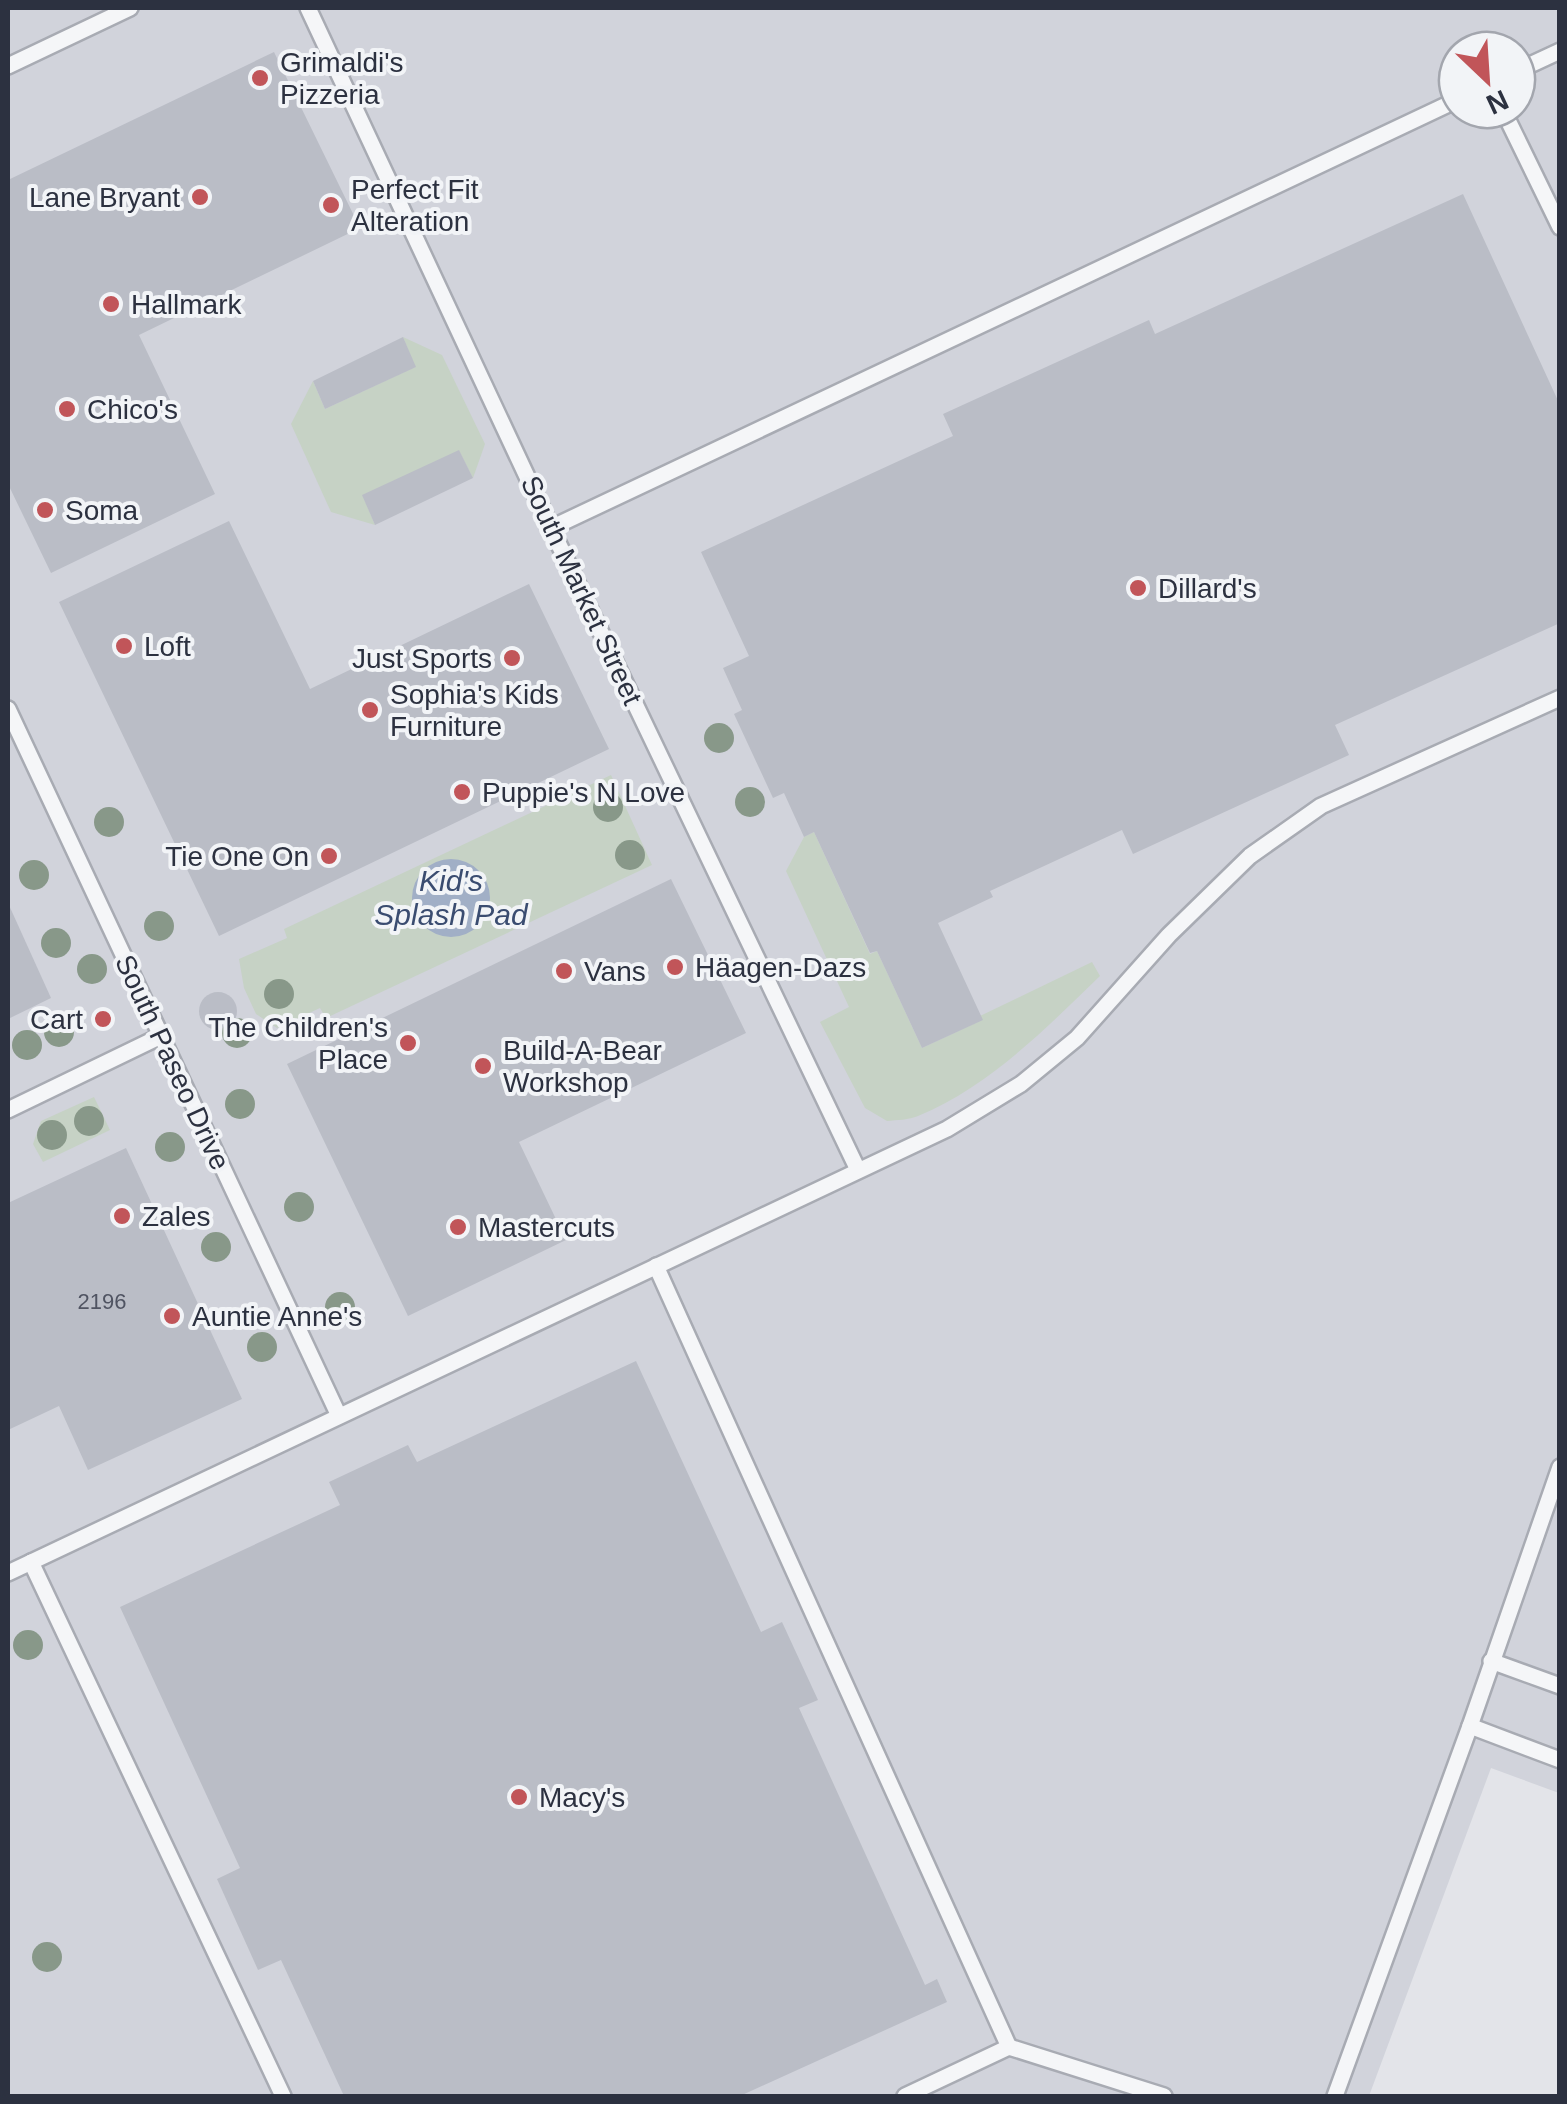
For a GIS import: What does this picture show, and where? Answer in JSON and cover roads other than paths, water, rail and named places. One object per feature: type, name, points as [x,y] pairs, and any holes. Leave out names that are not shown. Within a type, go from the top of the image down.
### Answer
[{"type":"lane","points":[[8,66],[130,8]]},
{"type":"lane","name":"South Market Street","points":[[308,8],[858,1170]]},
{"type":"lane","points":[[1537,62],[1560,51]]},
{"type":"lane","points":[[552,528],[1437,109]]},
{"type":"lane","points":[[1513,130],[1560,227]]},
{"type":"lane","points":[[8,1573],[947,1128],[1021,1084],[1077,1038],[1169,935],[1250,856],[1322,806],[1560,698]]},
{"type":"lane","name":"South Paseo Drive","points":[[8,708],[340,1416]]},
{"type":"lane","points":[[8,1110],[161,1036]]},
{"type":"lane","points":[[656,1266],[1009,2047]]},
{"type":"lane","points":[[1336,2096],[1560,1467]]},
{"type":"lane","points":[[31,1562],[282,2096]]},
{"type":"lane","points":[[1491,1661],[1560,1686]]},
{"type":"lane","points":[[1470,1726],[1560,1760]]},
{"type":"lane","points":[[905,2096],[1009,2047],[1164,2096]]},
{"type":"water","name":"Kid's Splash Pad","points":[[451,859],[466,862],[478,871],[487,883],[487,913],[478,925],[466,934],[451,937],[436,934],[424,925],[415,913],[412,898],[415,883],[424,871],[436,862]]},
{"type":"place","name":"Grimaldi's Pizzeria","points":[[260,78]]},
{"type":"place","name":"Lane Bryant","points":[[200,197]]},
{"type":"place","name":"Perfect Fit Alteration","points":[[331,205]]},
{"type":"place","name":"Hallmark","points":[[111,304]]},
{"type":"place","name":"Chico's","points":[[67,409]]},
{"type":"place","name":"Soma","points":[[45,510]]},
{"type":"place","name":"Dillard's","points":[[1138,588]]},
{"type":"place","name":"Loft","points":[[124,646]]},
{"type":"place","name":"Just Sports","points":[[512,658]]},
{"type":"place","name":"Sophia's Kids Furniture","points":[[370,710]]},
{"type":"place","name":"Puppie's N Love","points":[[462,792]]},
{"type":"place","name":"Tie One On","points":[[329,856]]},
{"type":"place","name":"Häagen-Dazs","points":[[675,967]]},
{"type":"place","name":"Vans","points":[[564,971]]},
{"type":"place","name":"Cart","points":[[103,1019]]},
{"type":"place","name":"The Children's Place","points":[[408,1043]]},
{"type":"place","name":"Build-A-Bear Workshop","points":[[483,1066]]},
{"type":"place","name":"Zales","points":[[122,1216]]},
{"type":"place","name":"Mastercuts","points":[[458,1227]]},
{"type":"place","name":"Auntie Anne's","points":[[172,1316]]},
{"type":"place","name":"Macy's","points":[[519,1797]]}]
